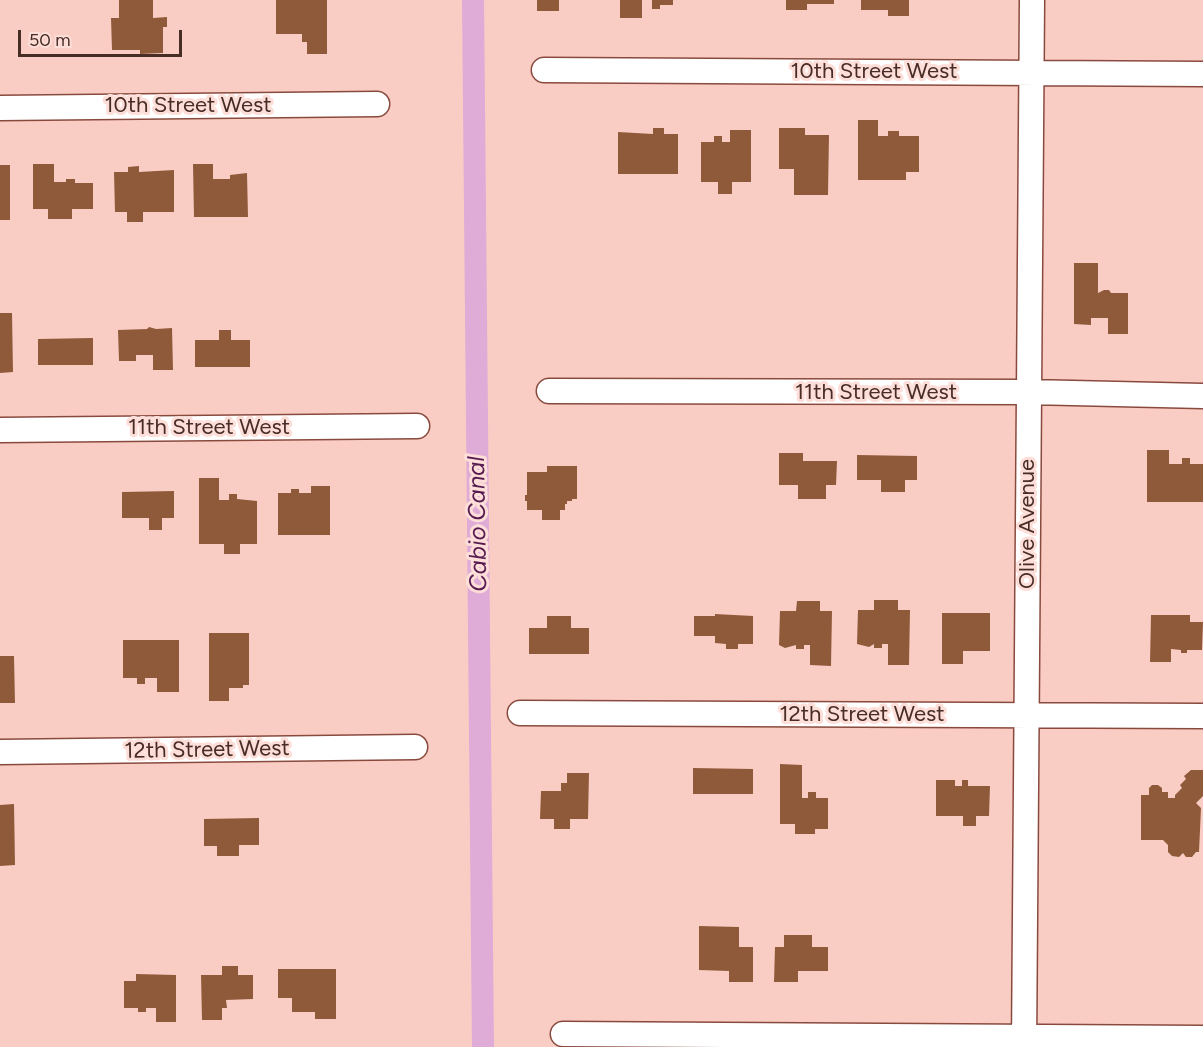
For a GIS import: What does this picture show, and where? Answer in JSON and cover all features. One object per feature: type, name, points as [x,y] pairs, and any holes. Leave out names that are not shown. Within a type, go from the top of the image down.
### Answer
[{"type":"street","name":"Olive Avenue","points":[[1024,1042],[1032,0]]},
{"type":"street","name":"10th Street West","points":[[544,70],[1203,74]]},
{"type":"street","name":"10th Street West","points":[[0,108],[377,104]]},
{"type":"street","name":"11th Street West","points":[[549,391],[1029,392],[1203,396]]},
{"type":"street","name":"11th Street West","points":[[0,430],[417,426]]},
{"type":"street","name":"12th Street West","points":[[520,713],[1203,716]]},
{"type":"street","name":"12th Street West","points":[[0,752],[415,747]]},
{"type":"street","points":[[563,1034],[1024,1042],[1203,1038]]},
{"type":"building","points":[[119,0],[153,0],[153,18],[167,17],[167,27],[163,27],[163,53],[140,54],[140,50],[112,50],[111,18],[119,18]]},
{"type":"building","points":[[276,0],[327,0],[327,54],[307,54],[307,42],[302,42],[302,34],[276,34]]},
{"type":"building","points":[[537,0],[559,0],[559,11],[537,11]]},
{"type":"building","points":[[620,0],[642,0],[642,18],[620,18]]},
{"type":"building","points":[[652,0],[673,0],[673,5],[660,5],[660,9],[652,9]]},
{"type":"building","points":[[786,0],[834,0],[834,4],[807,4],[807,10],[786,10]]},
{"type":"building","points":[[861,0],[909,0],[909,16],[888,16],[888,10],[861,10]]},
{"type":"building","points":[[858,120],[878,120],[878,136],[888,136],[888,131],[899,131],[899,136],[919,136],[919,172],[906,172],[906,180],[858,180]]},
{"type":"building","points":[[653,128],[664,128],[664,134],[678,134],[678,174],[618,174],[618,132],[653,134]]},
{"type":"building","points":[[779,128],[805,128],[805,135],[829,135],[828,195],[794,195],[794,169],[779,169]]},
{"type":"building","points":[[730,130],[751,130],[751,182],[732,182],[732,194],[718,194],[718,182],[701,182],[701,142],[714,142],[714,136],[722,136],[722,142],[730,142]]},
{"type":"building","points":[[33,164],[54,164],[54,182],[75,179],[75,183],[93,183],[93,209],[72,209],[72,219],[48,219],[48,209],[33,209]]},
{"type":"building","points":[[193,164],[213,164],[213,179],[230,179],[230,175],[247,173],[248,217],[194,217]]},
{"type":"building","points":[[0,165],[10,165],[10,220],[0,220]]},
{"type":"building","points":[[139,166],[139,172],[174,170],[174,212],[143,212],[143,222],[127,222],[127,212],[115,212],[114,172],[128,172],[128,167]]},
{"type":"building","points":[[1074,263],[1098,263],[1098,293],[1109,290],[1111,293],[1128,293],[1128,334],[1108,334],[1108,318],[1091,318],[1091,325],[1074,324]]},
{"type":"building","points":[[0,313],[12,313],[13,372],[0,373]]},
{"type":"building","points":[[149,327],[172,328],[173,370],[153,370],[153,355],[136,355],[136,361],[119,361],[118,330]]},
{"type":"building","points":[[219,330],[231,330],[231,340],[250,340],[250,367],[195,367],[195,340],[219,340]]},
{"type":"building","points":[[93,338],[93,365],[38,365],[38,339]]},
{"type":"building","points":[[1147,450],[1169,450],[1169,464],[1182,464],[1182,458],[1190,458],[1190,464],[1203,464],[1203,502],[1147,502]]},
{"type":"building","points":[[779,453],[803,453],[803,461],[837,461],[836,485],[826,485],[826,499],[798,499],[798,485],[779,485]]},
{"type":"building","points":[[857,455],[917,456],[917,480],[905,480],[905,492],[881,492],[881,480],[857,480]]},
{"type":"building","points":[[547,466],[577,466],[577,499],[567,501],[565,510],[560,510],[560,520],[542,520],[542,510],[527,510],[525,495],[527,495],[527,472],[547,472]]},
{"type":"building","points":[[199,478],[219,478],[219,500],[229,500],[229,494],[237,494],[237,499],[257,501],[257,544],[240,544],[240,554],[224,554],[224,544],[199,544]]},
{"type":"building","points":[[311,486],[330,486],[330,535],[278,535],[278,493],[291,493],[291,489],[299,489],[299,493],[311,493]]},
{"type":"building","points":[[174,491],[174,518],[162,518],[162,530],[149,530],[149,518],[122,518],[122,492]]},
{"type":"building","points":[[874,600],[898,600],[898,610],[910,610],[909,665],[888,665],[888,644],[882,644],[882,648],[874,648],[874,644],[869,647],[857,644],[858,610],[874,610]]},
{"type":"building","points":[[797,601],[820,601],[820,611],[832,611],[831,666],[810,665],[810,645],[804,645],[804,649],[796,649],[796,645],[785,648],[779,645],[780,611],[796,611]]},
{"type":"building","points":[[942,613],[990,613],[990,651],[963,651],[963,664],[942,664]]},
{"type":"building","points":[[715,614],[753,616],[753,644],[738,644],[738,649],[726,649],[726,644],[715,643],[715,636],[694,636],[694,616],[715,616]]},
{"type":"building","points":[[1151,615],[1190,615],[1190,622],[1203,622],[1202,650],[1187,650],[1187,653],[1181,653],[1181,650],[1171,649],[1171,662],[1150,662]]},
{"type":"building","points":[[547,616],[571,616],[571,628],[589,628],[589,654],[529,654],[529,628],[547,628]]},
{"type":"building","points":[[209,633],[249,633],[249,685],[243,685],[243,688],[229,688],[229,701],[209,701]]},
{"type":"building","points":[[123,640],[179,640],[179,692],[157,692],[157,678],[145,678],[145,684],[137,684],[137,678],[123,678]]},
{"type":"building","points":[[0,656],[14,656],[15,703],[0,703]]},
{"type":"building","points":[[780,764],[802,765],[802,798],[808,798],[808,792],[816,792],[816,798],[828,798],[828,829],[815,829],[815,834],[795,834],[795,824],[780,824]]},
{"type":"building","points":[[693,768],[753,769],[753,794],[693,794]]},
{"type":"building","points":[[1191,770],[1203,770],[1203,796],[1196,803],[1201,808],[1199,852],[1192,857],[1186,857],[1183,853],[1179,857],[1172,856],[1168,852],[1168,845],[1163,840],[1141,840],[1141,795],[1149,795],[1149,788],[1152,785],[1158,785],[1162,788],[1162,792],[1168,792],[1168,798],[1175,798],[1182,788],[1180,785],[1186,779],[1184,776]]},
{"type":"building","points":[[567,773],[589,773],[588,819],[570,819],[570,829],[554,829],[554,819],[540,819],[541,791],[561,791],[561,783],[567,783]]},
{"type":"building","points":[[936,780],[955,780],[955,786],[962,786],[962,780],[968,780],[968,786],[990,786],[989,816],[976,816],[976,826],[963,826],[963,816],[936,816]]},
{"type":"building","points":[[14,804],[15,865],[0,866],[0,805]]},
{"type":"building","points":[[259,818],[259,845],[239,845],[239,856],[217,856],[217,846],[204,846],[204,819]]},
{"type":"building","points":[[699,926],[739,927],[739,947],[753,947],[753,982],[729,982],[729,971],[699,970]]},
{"type":"building","points":[[784,935],[812,935],[812,947],[828,947],[828,971],[798,971],[798,982],[774,982],[775,947],[784,947]]},
{"type":"building","points":[[222,966],[238,966],[238,975],[253,975],[253,999],[226,1000],[227,1008],[222,1008],[222,1020],[202,1020],[201,975],[222,975]]},
{"type":"building","points":[[278,969],[336,969],[336,1019],[315,1019],[315,1012],[292,1012],[292,998],[278,998]]},
{"type":"building","points":[[136,974],[176,975],[176,1022],[156,1022],[156,1008],[146,1008],[146,1012],[138,1012],[138,1008],[124,1008],[124,981],[136,981]]},
{"type":"waterway","name":"Cabio Canal","points":[[473,0],[483,1047]]}]
